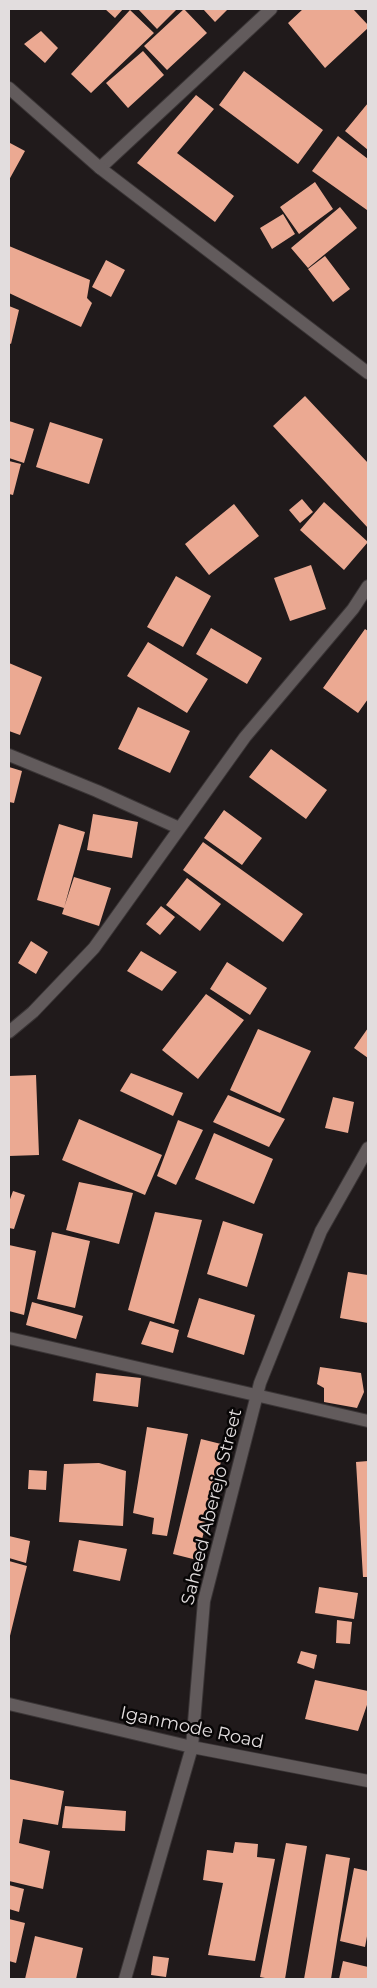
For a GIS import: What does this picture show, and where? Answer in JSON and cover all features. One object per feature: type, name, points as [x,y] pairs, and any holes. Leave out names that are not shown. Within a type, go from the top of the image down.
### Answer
[{"type":"street","points":[[100,168],[271,9]]},
{"type":"street","points":[[9,88],[100,168],[368,373]]},
{"type":"street","points":[[9,1032],[33,1012],[94,948],[245,737],[354,608],[368,586]]},
{"type":"street","points":[[9,755],[97,791],[179,828]]},
{"type":"street","name":"Saheed Aberejo Street","points":[[125,1979],[192,1748],[204,1601],[260,1383],[321,1231],[368,1148]]},
{"type":"street","points":[[9,1338],[368,1422]]},
{"type":"street","name":"Iganmode Road","points":[[9,1704],[192,1748],[368,1782]]},
{"type":"building","points":[[105,9],[123,9],[115,18]]},
{"type":"building","points":[[138,9],[177,9],[157,29]]},
{"type":"building","points":[[184,9],[207,33],[167,70],[144,46]]},
{"type":"building","points":[[203,9],[228,9],[215,22]]},
{"type":"building","points":[[303,9],[353,9],[368,25],[368,28],[325,68],[288,23]]},
{"type":"building","points":[[130,10],[154,33],[91,93],[71,74]]},
{"type":"building","points":[[41,31],[58,48],[45,63],[24,44]]},
{"type":"building","points":[[143,51],[164,75],[128,108],[106,83]]},
{"type":"building","points":[[244,71],[323,130],[298,164],[219,105]]},
{"type":"building","points":[[196,95],[214,109],[177,153],[234,196],[215,222],[137,163]]},
{"type":"building","points":[[368,103],[368,150],[345,131]]},
{"type":"building","points":[[338,136],[368,159],[367,210],[312,171]]},
{"type":"building","points":[[10,143],[25,151],[9,180],[9,146]]},
{"type":"building","points":[[315,182],[333,209],[299,234],[280,207]]},
{"type":"building","points":[[340,207],[357,228],[308,268],[291,248]]},
{"type":"building","points":[[283,214],[295,234],[272,249],[260,228]]},
{"type":"building","points":[[9,246],[90,280],[87,298],[92,303],[81,327],[9,293]]},
{"type":"building","points":[[325,256],[350,289],[333,302],[308,269]]},
{"type":"building","points":[[106,260],[125,270],[111,297],[92,287]]},
{"type":"building","points":[[9,306],[19,310],[11,344],[9,343]]},
{"type":"building","points":[[305,396],[368,463],[368,528],[273,426]]},
{"type":"building","points":[[9,421],[34,429],[24,463],[9,458]]},
{"type":"building","points":[[50,422],[103,439],[89,484],[36,467]]},
{"type":"building","points":[[9,461],[21,464],[13,495],[9,494]]},
{"type":"building","points":[[302,499],[313,512],[300,523],[289,510]]},
{"type":"building","points":[[324,502],[368,542],[344,570],[300,530]]},
{"type":"building","points":[[234,504],[259,536],[209,575],[185,544]]},
{"type":"building","points":[[311,565],[326,609],[290,621],[274,578]]},
{"type":"building","points":[[176,576],[211,596],[183,647],[147,627]]},
{"type":"building","points":[[211,628],[262,658],[247,684],[196,654]]},
{"type":"building","points":[[365,629],[368,631],[368,699],[358,713],[323,688]]},
{"type":"building","points":[[148,642],[208,679],[187,713],[127,676]]},
{"type":"building","points":[[9,663],[42,677],[20,735],[9,731]]},
{"type":"building","points":[[138,707],[190,731],[170,773],[118,749]]},
{"type":"building","points":[[271,749],[327,790],[306,819],[249,777]]},
{"type":"building","points":[[9,767],[22,771],[14,803],[9,802]]},
{"type":"building","points":[[224,810],[262,838],[242,865],[204,838]]},
{"type":"building","points":[[93,814],[138,822],[132,858],[87,850]]},
{"type":"building","points":[[59,824],[85,832],[64,908],[37,900]]},
{"type":"building","points":[[203,842],[303,914],[283,942],[183,870]]},
{"type":"building","points":[[74,877],[111,888],[99,926],[62,914]]},
{"type":"building","points":[[187,878],[221,904],[200,931],[166,905]]},
{"type":"building","points":[[161,906],[175,917],[160,935],[146,924]]},
{"type":"building","points":[[31,941],[48,952],[36,974],[18,963]]},
{"type":"building","points":[[141,951],[177,972],[162,991],[127,971]]},
{"type":"building","points":[[227,962],[267,988],[250,1015],[210,989]]},
{"type":"building","points":[[206,994],[244,1020],[198,1079],[162,1050]]},
{"type":"building","points":[[368,1028],[368,1058],[354,1048]]},
{"type":"building","points":[[258,1029],[311,1051],[280,1113],[230,1090]]},
{"type":"building","points":[[131,1073],[183,1093],[173,1116],[120,1091]]},
{"type":"building","points":[[36,1075],[39,1155],[9,1156],[9,1076]]},
{"type":"building","points":[[228,1095],[285,1119],[269,1147],[213,1122]]},
{"type":"building","points":[[333,1097],[354,1102],[348,1133],[325,1128]]},
{"type":"building","points":[[79,1119],[162,1155],[145,1195],[62,1160]]},
{"type":"building","points":[[178,1120],[203,1130],[176,1185],[157,1176]]},
{"type":"building","points":[[214,1133],[273,1159],[254,1204],[195,1179]]},
{"type":"building","points":[[79,1182],[133,1193],[119,1244],[66,1230]]},
{"type":"building","points":[[13,1191],[25,1195],[14,1229],[9,1228],[9,1202]]},
{"type":"building","points":[[155,1212],[202,1220],[174,1324],[128,1310]]},
{"type":"building","points":[[223,1221],[263,1234],[247,1287],[207,1274]]},
{"type":"building","points":[[52,1232],[90,1241],[75,1308],[37,1299]]},
{"type":"building","points":[[9,1245],[36,1251],[24,1315],[9,1311]]},
{"type":"building","points":[[348,1272],[368,1275],[368,1323],[340,1318]]},
{"type":"building","points":[[199,1298],[255,1315],[244,1355],[187,1337]]},
{"type":"building","points":[[32,1302],[83,1316],[76,1339],[26,1325]]},
{"type":"building","points":[[150,1321],[179,1330],[173,1353],[141,1344]]},
{"type":"building","points":[[320,1367],[361,1373],[364,1392],[357,1408],[324,1402],[324,1388],[317,1384]]},
{"type":"building","points":[[96,1373],[141,1378],[138,1407],[93,1401]]},
{"type":"building","points":[[147,1427],[188,1434],[167,1536],[152,1534],[154,1518],[133,1513]]},
{"type":"building","points":[[201,1439],[225,1445],[197,1560],[173,1554]]},
{"type":"building","points":[[368,1461],[368,1577],[363,1577],[356,1462]]},
{"type":"building","points":[[99,1463],[126,1471],[123,1526],[59,1522],[64,1464]]},
{"type":"building","points":[[29,1470],[47,1471],[46,1490],[28,1489]]},
{"type":"building","points":[[9,1536],[30,1541],[26,1563],[9,1558]]},
{"type":"building","points":[[79,1540],[127,1549],[120,1581],[73,1571]]},
{"type":"building","points":[[9,1561],[27,1566],[9,1640]]},
{"type":"building","points":[[319,1587],[358,1593],[354,1619],[315,1613]]},
{"type":"building","points":[[337,1620],[352,1622],[350,1644],[336,1643]]},
{"type":"building","points":[[301,1651],[317,1655],[314,1669],[297,1663]]},
{"type":"building","points":[[315,1680],[368,1691],[368,1702],[358,1731],[305,1719]]},
{"type":"building","points":[[9,1779],[64,1791],[58,1825],[23,1819],[19,1843],[50,1851],[43,1889],[9,1881]]},
{"type":"building","points":[[65,1806],[126,1811],[125,1831],[62,1828]]},
{"type":"building","points":[[235,1842],[258,1844],[257,1857],[275,1859],[255,1961],[208,1955],[223,1883],[203,1880],[207,1850],[233,1853]]},
{"type":"building","points":[[286,1843],[307,1846],[285,1979],[270,1979],[260,1977]]},
{"type":"building","points":[[326,1854],[350,1858],[331,1979],[304,1979]]},
{"type":"building","points":[[354,1868],[368,1871],[368,1931],[365,1947],[340,1941]]},
{"type":"building","points":[[9,1885],[24,1889],[19,1912],[9,1909]]},
{"type":"building","points":[[9,1919],[25,1923],[16,1963],[9,1961]]},
{"type":"building","points":[[35,1936],[83,1948],[76,1979],[25,1979]]},
{"type":"building","points":[[153,1956],[169,1958],[166,1977],[151,1975]]},
{"type":"building","points":[[343,1961],[368,1967],[368,1979],[339,1979]]}]
